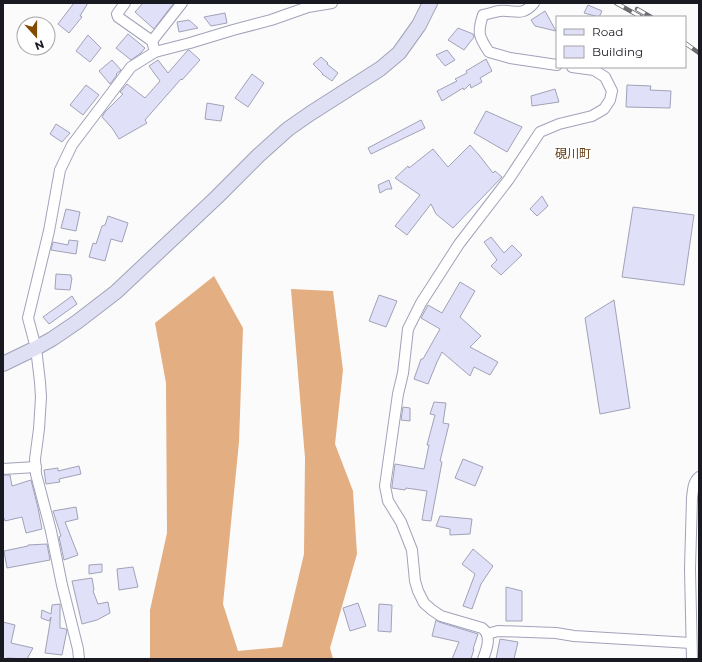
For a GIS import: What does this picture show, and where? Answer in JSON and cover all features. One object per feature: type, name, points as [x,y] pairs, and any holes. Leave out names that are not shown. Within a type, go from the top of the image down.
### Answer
[{"type":"street","points":[[125,3],[117,14],[118,17],[152,41],[154,52]]},
{"type":"street","points":[[152,41],[182,3]]},
{"type":"street","points":[[78,659],[78,649],[62,585],[51,531],[36,474],[35,459],[39,429],[40,382],[36,348],[28,318],[49,231],[60,170],[72,145],[131,67],[154,52],[271,20],[308,7],[332,3]]},
{"type":"street","points":[[3,364],[52,339],[116,292],[288,129],[380,69],[399,53],[419,25],[430,3]]},
{"type":"street","points":[[534,3],[529,9],[519,13],[500,11],[483,15],[480,27],[482,42],[489,52],[510,58],[556,65]]},
{"type":"street","points":[[483,659],[488,640],[488,634],[486,631],[482,628],[441,616],[424,603],[415,581],[412,550],[401,522],[388,501],[385,486],[398,394],[403,374],[408,329],[421,304],[459,244],[509,179],[540,132],[559,124],[592,116],[604,109],[610,100],[612,91],[605,77],[594,70],[579,68]]},
{"type":"street","points":[[3,469],[36,467]]},
{"type":"street","points":[[692,659],[690,569],[692,498],[693,487],[699,476]]},
{"type":"street","points":[[488,634],[498,631],[556,633],[574,636],[691,643]]},
{"type":"shaded area","points":[[214,276],[243,328],[239,442],[223,604],[238,651],[282,647],[304,554],[305,458],[291,289],[333,291],[343,370],[335,444],[353,491],[357,554],[330,648],[333,659],[150,659],[150,610],[167,533],[166,383],[155,323]]},
{"type":"building","points":[[74,3],[88,3],[80,16],[82,17],[69,33],[58,24]]},
{"type":"building","points":[[143,3],[173,4],[154,29],[135,12]]},
{"type":"building","points":[[588,5],[602,11],[600,16],[584,13]]},
{"type":"building","points":[[545,11],[556,31],[535,26],[531,20]]},
{"type":"building","points":[[225,13],[227,23],[211,26],[204,17]]},
{"type":"building","points":[[189,20],[198,28],[179,32],[177,22]]},
{"type":"building","points":[[458,28],[473,34],[474,37],[464,50],[448,40]]},
{"type":"building","points":[[128,34],[145,48],[131,60],[116,48]]},
{"type":"building","points":[[88,35],[101,48],[90,62],[76,51]]},
{"type":"building","points":[[188,50],[200,60],[145,120],[147,123],[119,139],[102,117],[123,94],[120,92],[127,84],[145,98],[160,81],[149,66],[158,60],[168,73]]},
{"type":"building","points":[[447,50],[455,60],[445,66],[436,55]]},
{"type":"building","points":[[321,57],[338,73],[332,81],[322,74],[313,64]]},
{"type":"building","points":[[486,59],[492,71],[480,78],[482,82],[471,88],[470,84],[464,90],[463,88],[442,101],[437,91],[457,81],[455,79],[467,73],[466,71]]},
{"type":"building","points":[[112,60],[121,70],[116,74],[117,75],[110,84],[99,71]]},
{"type":"building","points":[[252,74],[264,83],[248,107],[235,98]]},
{"type":"building","points":[[86,85],[99,95],[83,115],[70,105]]},
{"type":"building","points":[[627,85],[651,86],[650,90],[671,91],[670,108],[626,107]]},
{"type":"building","points":[[555,89],[559,102],[532,106],[531,96]]},
{"type":"building","points":[[207,103],[224,106],[221,121],[205,119]]},
{"type":"building","points":[[486,111],[522,127],[507,152],[474,133]]},
{"type":"building","points":[[421,120],[425,128],[371,154],[368,148]]},
{"type":"building","points":[[56,124],[70,133],[62,142],[50,134]]},
{"type":"building","points":[[470,145],[493,173],[495,171],[502,177],[453,228],[436,214],[431,204],[407,235],[395,226],[420,195],[395,178],[408,166],[409,168],[433,149],[448,167]]},
{"type":"building","points":[[389,180],[392,189],[387,189],[380,193],[378,185]]},
{"type":"building","points":[[542,196],[548,206],[537,216],[530,209]]},
{"type":"building","points":[[633,207],[694,215],[684,285],[622,277]]},
{"type":"building","points":[[66,209],[80,212],[76,231],[61,228]]},
{"type":"building","points":[[108,216],[128,223],[122,242],[111,239],[105,261],[89,257],[93,243],[96,244],[102,226],[105,225]]},
{"type":"building","points":[[491,237],[504,253],[512,245],[522,255],[501,275],[491,266],[497,260],[484,242]]},
{"type":"building","points":[[69,240],[78,241],[76,254],[51,250],[53,242],[68,245]]},
{"type":"building","points":[[56,274],[71,275],[70,290],[55,289]]},
{"type":"building","points":[[460,282],[475,291],[460,317],[481,336],[470,347],[498,362],[490,375],[474,367],[470,376],[442,352],[428,384],[414,379],[421,359],[423,359],[440,329],[421,318],[428,305],[442,313]]},
{"type":"building","points":[[379,295],[397,301],[386,327],[369,321]]},
{"type":"building","points":[[72,296],[77,304],[49,324],[43,317]]},
{"type":"building","points":[[614,300],[630,408],[600,414],[585,318]]},
{"type":"building","points":[[434,402],[446,403],[443,423],[449,424],[440,461],[442,462],[431,521],[422,520],[427,491],[406,488],[405,490],[392,488],[392,486],[395,464],[424,469],[429,445],[427,445],[435,415],[430,414]]},
{"type":"building","points":[[403,407],[410,408],[410,421],[401,420]]},
{"type":"building","points":[[463,459],[483,467],[475,486],[455,478]]},
{"type":"building","points":[[79,466],[81,474],[59,479],[60,482],[46,484],[44,470],[58,468],[58,471]]},
{"type":"building","points":[[3,475],[10,475],[12,486],[31,480],[42,529],[26,533],[22,517],[5,521],[3,516]]},
{"type":"building","points":[[76,507],[78,519],[65,522],[78,555],[64,560],[59,537],[61,536],[53,511]]},
{"type":"building","points":[[440,516],[472,519],[470,534],[450,535],[450,529],[436,526]]},
{"type":"building","points":[[47,544],[50,560],[7,568],[4,551],[28,545]]},
{"type":"building","points":[[473,549],[493,566],[481,584],[472,609],[463,606],[475,574],[462,564]]},
{"type":"building","points":[[102,564],[102,572],[89,574],[89,565]]},
{"type":"building","points":[[133,567],[138,587],[119,590],[117,569]]},
{"type":"building","points":[[92,578],[93,591],[98,604],[108,602],[110,613],[97,620],[82,624],[72,581]]},
{"type":"building","points":[[506,587],[522,591],[522,621],[506,621]]},
{"type":"building","points":[[358,603],[366,626],[350,631],[343,608]]},
{"type":"building","points":[[60,604],[60,628],[67,630],[62,655],[45,653],[51,617],[49,621],[41,618],[42,610],[51,614],[52,605]]},
{"type":"building","points":[[379,604],[392,605],[391,632],[378,631]]},
{"type":"building","points":[[436,620],[478,634],[471,659],[452,659],[459,642],[432,636]]},
{"type":"building","points":[[3,622],[15,625],[11,643],[33,648],[27,659],[3,659]]},
{"type":"building","points":[[500,639],[518,642],[514,659],[496,659]]},
{"type":"railway","points":[[616,3],[639,16]]},
{"type":"railway","points":[[637,9],[649,16]]},
{"type":"railway","points":[[686,44],[699,53]]},
{"type":"district","name":"硯川町","points":[[573,154]]}]
